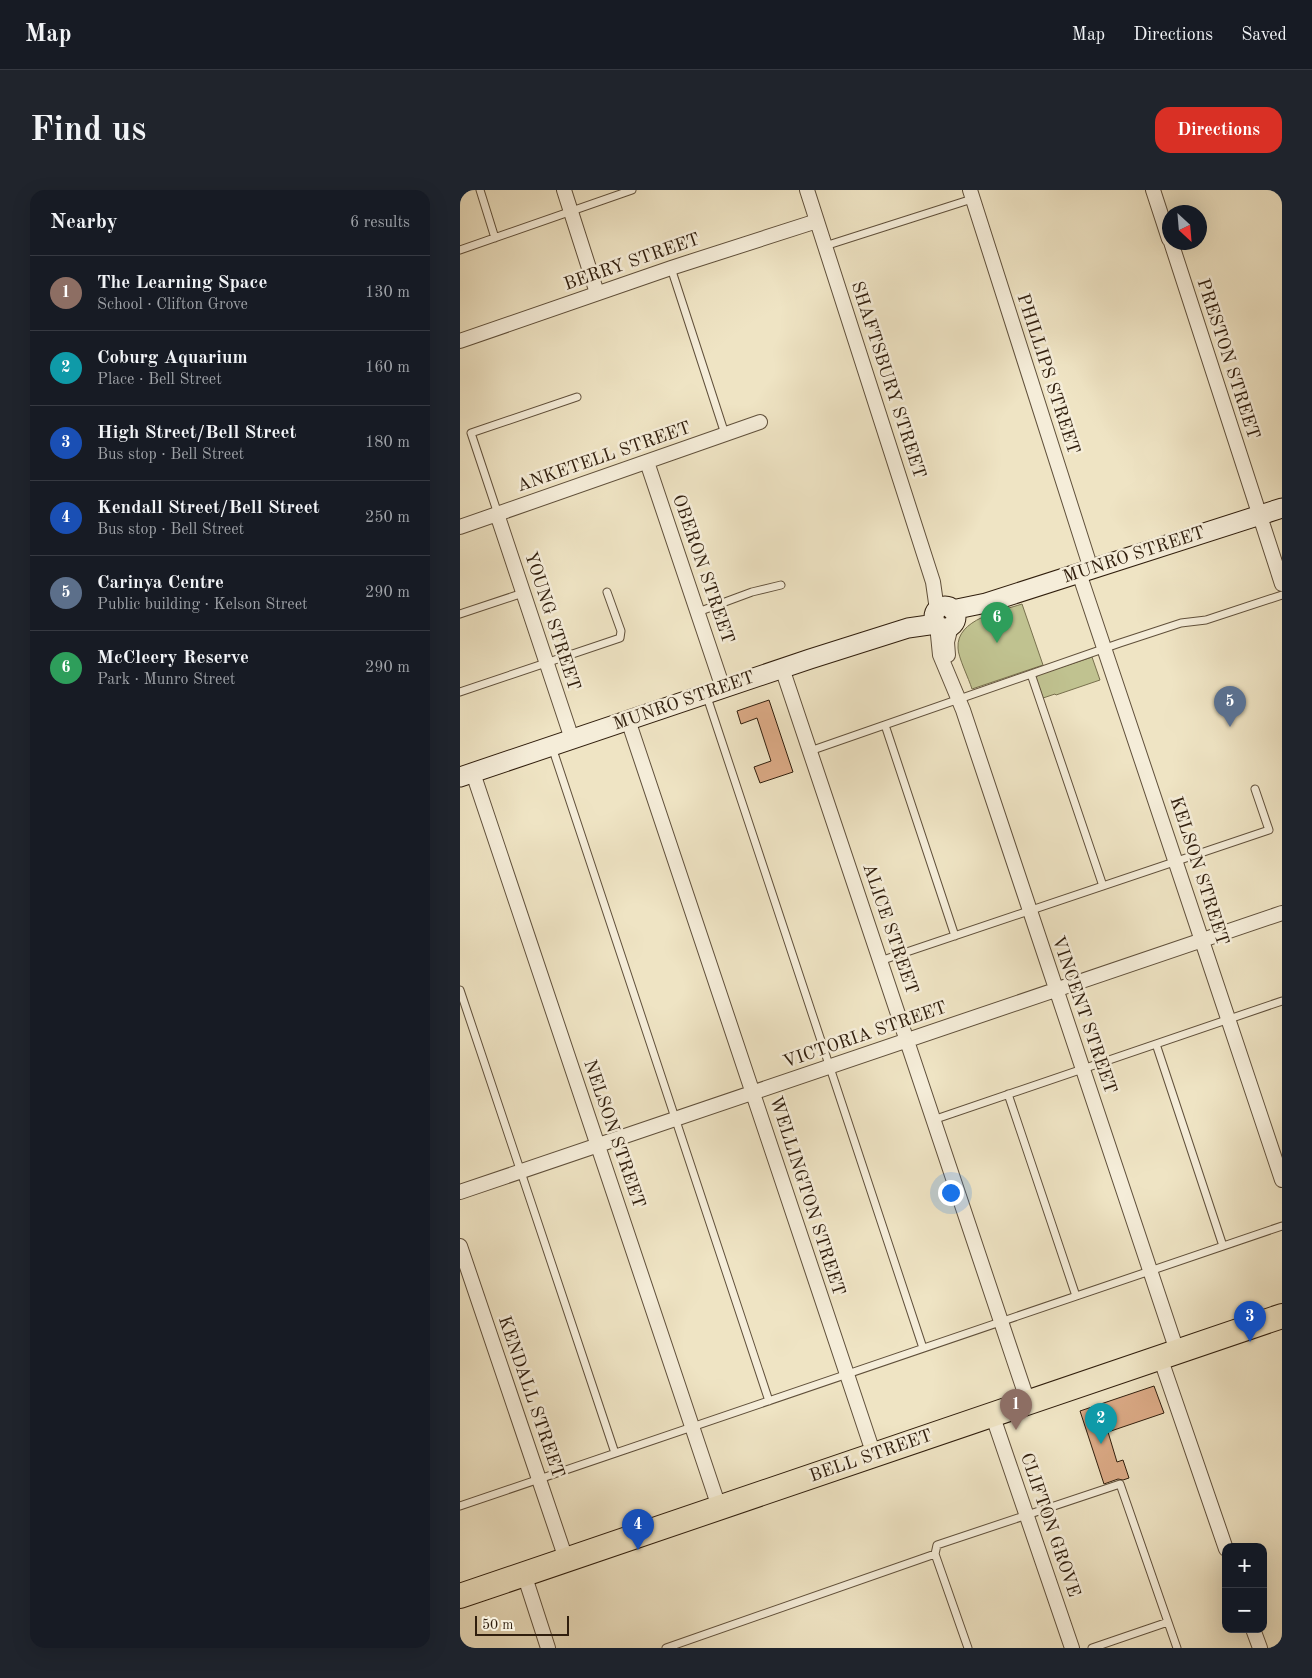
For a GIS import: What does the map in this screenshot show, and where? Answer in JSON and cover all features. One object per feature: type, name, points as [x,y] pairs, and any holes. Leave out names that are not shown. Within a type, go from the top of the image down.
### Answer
[{"type":"highway","name":"BELL STREET","points":[[460,1596],[1282,1316]]},
{"type":"street","points":[[564,190],[597,293]]},
{"type":"street","name":"SHAFTSBURY STREET","points":[[807,190],[944,617]]},
{"type":"street","name":"PRESTON STREET","points":[[1154,190],[1162,216]]},
{"type":"street","name":"PHILLIPS STREET","points":[[971,194],[1085,571]]},
{"type":"street","name":"BERRY STREET","points":[[460,341],[671,268],[817,221]]},
{"type":"street","name":"PRESTON STREET","points":[[1173,250],[1282,584]]},
{"type":"street","name":"ANKETELL STREET","points":[[460,527],[760,422]]},
{"type":"street","name":"OBERON STREET","points":[[647,462],[698,612],[714,690]]},
{"type":"street","name":"MUNRO STREET","points":[[467,775],[714,690],[1282,508]]},
{"type":"street","name":"YOUNG STREET","points":[[497,514],[572,739]]},
{"type":"street","name":"KELSON STREET","points":[[1085,571],[1105,650],[1282,1180]]},
{"type":"street","name":"VINCENT STREET","points":[[944,617],[940,655],[957,694],[1150,1271],[1168,1354],[1224,1543]]},
{"type":"street","name":"ALICE STREET","points":[[782,668],[1028,1402]]},
{"type":"street","name":"WELLINGTON STREET","points":[[628,720],[874,1455]]},
{"type":"street","name":"NELSON STREET","points":[[467,775],[598,1146],[719,1507]]},
{"type":"street","name":"VICTORIA STREET","points":[[460,1192],[1282,913]]},
{"type":"street","name":"KENDALL STREET","points":[[460,1246],[566,1559]]},
{"type":"street","name":"CLIFTON GROVE","points":[[992,1414],[1072,1648]]},
{"type":"street","points":[[524,1574],[548,1648]]},
{"type":"street","points":[[1254,1633],[1260,1648]]},
{"type":"lane","points":[[480,190],[495,238]]},
{"type":"lane","points":[[460,250],[632,190]]},
{"type":"lane","points":[[825,246],[971,194]]},
{"type":"lane","points":[[671,268],[725,434]]},
{"type":"lane","points":[[497,514],[471,433],[577,397]]},
{"type":"lane","points":[[698,612],[752,592],[781,585]]},
{"type":"lane","points":[[460,692],[470,684],[620,638],[621,631],[607,592]]},
{"type":"lane","points":[[460,614],[523,593]]},
{"type":"lane","points":[[810,751],[884,725],[957,694],[1031,674],[1181,623],[1206,620],[1282,595]]},
{"type":"lane","points":[[1031,674],[1103,886]]},
{"type":"lane","points":[[714,690],[829,1066],[923,1348]]},
{"type":"lane","points":[[884,725],[955,936]]},
{"type":"lane","points":[[551,746],[769,1401]]},
{"type":"lane","points":[[880,961],[1269,830],[1255,789]]},
{"type":"lane","points":[[460,990],[615,1453]]},
{"type":"lane","points":[[932,1120],[1282,1001]]},
{"type":"lane","points":[[1156,1044],[1223,1246]]},
{"type":"lane","points":[[1008,1094],[1076,1296]]},
{"type":"lane","points":[[460,1504],[539,1479],[1282,1226]]},
{"type":"lane","points":[[968,1648],[935,1554],[937,1546],[1120,1484],[1177,1648]]},
{"type":"lane","points":[[666,1648],[935,1554]]},
{"type":"lane","points":[[1092,1648],[1168,1622]]},
{"type":"green space","points":[[1022,604],[1043,665],[972,689],[958,652],[959,638],[964,630],[981,618]]},
{"type":"green space","points":[[1092,657],[1100,680],[1043,698],[1036,678],[1038,675]]},
{"type":"building","points":[[769,700],[793,772],[760,783],[754,767],[771,761],[757,718],[741,724],[737,711]]},
{"type":"building","points":[[1154,1386],[1164,1413],[1108,1432],[1117,1462],[1123,1460],[1129,1478],[1118,1479],[1104,1484],[1080,1411]]},
{"type":"place","name":"McCleery Reserve","points":[[997,643]]},
{"type":"place","name":"Carinya Centre","points":[[1230,727]]},
{"type":"place","name":"High Street/Bell Street","points":[[1250,1342]]},
{"type":"place","name":"The Learning Space","points":[[1016,1430]]},
{"type":"place","name":"Coburg Aquarium","points":[[1101,1444]]},
{"type":"place","name":"Kendall Street/Bell Street","points":[[638,1550]]}]
